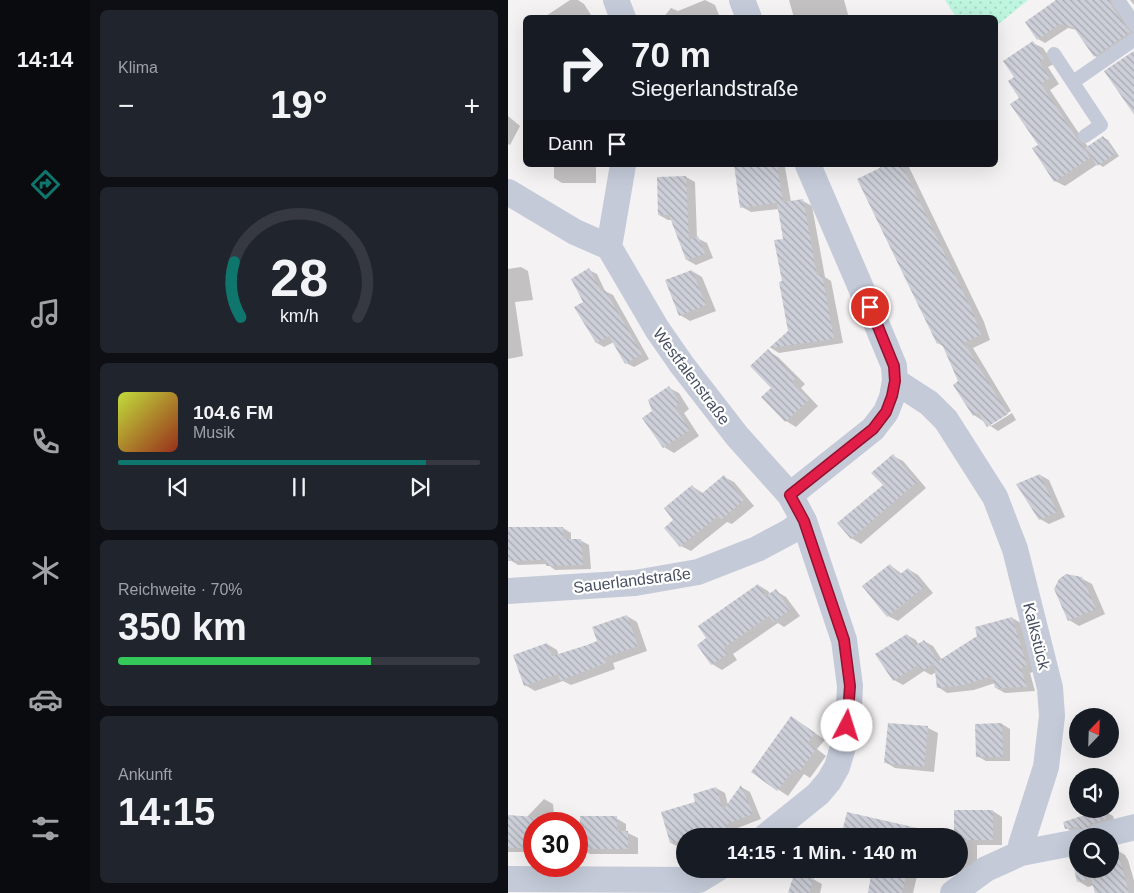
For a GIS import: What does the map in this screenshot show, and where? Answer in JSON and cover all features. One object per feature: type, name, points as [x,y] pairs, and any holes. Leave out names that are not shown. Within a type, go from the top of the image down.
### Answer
[{"type":"street","points":[[616,0],[623,15]]},
{"type":"street","points":[[742,0],[748,15]]},
{"type":"street","points":[[508,192],[575,232],[609,247],[623,167]]},
{"type":"street","points":[[790,495],[873,429],[886,412],[895,381],[894,366],[809,167]]},
{"type":"street","name":"Westfalenstraße","points":[[609,247],[657,329],[682,365],[737,436],[790,495],[804,521],[844,640],[850,686],[847,726],[837,767],[829,781],[818,794],[776,828]]},
{"type":"street","name":"Kalkstück","points":[[895,381],[929,403],[946,420],[995,497],[1015,549],[1050,688],[1052,716],[1046,766],[1021,849]]},
{"type":"street","name":"Sauerlandstraße","points":[[508,592],[635,583],[698,572],[757,549],[789,532],[804,521]]},
{"type":"street","points":[[1119,831],[1134,827]]},
{"type":"street","points":[[953,893],[986,869],[1021,849],[1069,843]]},
{"type":"street","points":[[508,878],[704,881]]},
{"type":"lane","points":[[1118,0],[1134,25]]},
{"type":"lane","points":[[1073,82],[1134,39]]},
{"type":"lane","points":[[1054,54],[1101,125],[1085,136]]},
{"type":"green space","points":[[945,0],[1028,0],[998,24],[998,15],[955,15]]},
{"type":"building","points":[[1056,0],[1109,0],[1130,32],[1094,57],[1074,28],[1060,24],[1037,40],[1025,22]]},
{"type":"building","points":[[1033,41],[1044,58],[1039,62],[1050,78],[1041,84],[1090,158],[1054,182],[1032,148],[1038,145],[1010,104],[1019,98],[1008,81],[1014,77],[1003,61]]},
{"type":"building","points":[[1135,50],[1135,116],[1104,71]]},
{"type":"building","points":[[1103,136],[1115,154],[1097,166],[1085,148]]},
{"type":"building","points":[[734,167],[777,167],[783,202],[740,208]]},
{"type":"building","points":[[882,167],[903,167],[974,315],[981,335],[964,343],[1008,414],[987,427],[978,413],[973,416],[953,385],[958,381],[941,342],[937,344],[857,179]]},
{"type":"building","points":[[686,176],[689,240],[698,236],[705,254],[686,260],[669,215],[658,215],[657,177]]},
{"type":"building","points":[[803,199],[817,275],[822,274],[834,339],[769,348],[788,331],[779,282],[782,281],[774,240],[783,239],[777,203]]},
{"type":"building","points":[[589,268],[601,291],[605,290],[642,354],[625,364],[609,336],[596,343],[574,307],[583,302],[571,279]]},
{"type":"building","points":[[692,270],[706,305],[679,316],[665,280]]},
{"type":"building","points":[[768,349],[796,378],[792,382],[809,400],[785,422],[761,397],[771,388],[750,366]]},
{"type":"building","points":[[669,386],[680,403],[675,407],[690,430],[663,448],[642,418],[652,411],[648,400]]},
{"type":"building","points":[[893,454],[917,482],[851,539],[837,523],[883,485],[871,473]]},
{"type":"building","points":[[1040,474],[1057,512],[1039,520],[1016,484]]},
{"type":"building","points":[[724,475],[744,500],[721,520],[718,516],[680,547],[664,528],[673,520],[664,508],[692,485],[700,495]]},
{"type":"building","points":[[508,527],[563,527],[563,539],[581,539],[583,565],[546,566],[546,560],[508,561]]},
{"type":"building","points":[[890,564],[899,575],[908,568],[924,587],[887,617],[862,586]]},
{"type":"building","points":[[1066,574],[1082,577],[1096,609],[1068,621],[1054,589],[1059,579]]},
{"type":"building","points":[[758,584],[766,596],[776,589],[790,610],[773,622],[769,616],[724,648],[728,654],[711,665],[697,645],[706,638],[698,626]]},
{"type":"building","points":[[627,615],[638,646],[604,658],[606,663],[560,681],[558,674],[524,686],[513,655],[547,643],[552,656],[587,645],[597,641],[592,627]]},
{"type":"building","points":[[1012,617],[1027,666],[1021,668],[1027,687],[995,688],[992,676],[965,685],[937,688],[934,663],[922,671],[918,665],[893,681],[875,654],[907,634],[915,646],[924,640],[938,661],[977,636],[975,627]]},
{"type":"building","points":[[791,716],[815,733],[808,743],[816,749],[799,773],[794,769],[777,791],[751,772]]},
{"type":"building","points":[[888,723],[928,726],[924,767],[884,763]]},
{"type":"building","points":[[1002,723],[1003,757],[976,757],[975,724]]},
{"type":"building","points":[[741,785],[753,814],[727,824],[728,828],[676,828],[676,841],[670,843],[661,812],[695,802],[693,794],[716,787],[723,810]]},
{"type":"building","points":[[954,810],[993,810],[993,840],[968,840],[968,828],[954,828]]},
{"type":"building","points":[[847,812],[917,828],[843,828]]},
{"type":"building","points":[[508,815],[523,816],[523,848],[508,848]]},
{"type":"building","points":[[588,816],[617,816],[617,831],[628,831],[628,849],[588,849]]},
{"type":"building","points":[[1075,818],[1106,819],[1095,822],[1087,828],[1076,827],[1065,829],[1063,822]]},
{"type":"building","points":[[1119,857],[1129,893],[1095,893],[1091,878],[1119,878]]},
{"type":"building","points":[[793,878],[814,878],[809,893],[788,893]]},
{"type":"building","points":[[870,878],[906,878],[902,893],[868,893]]},
{"type":"building","points":[[1076,878],[1091,878],[1077,882]]},
{"type":"route","points":[[847,726],[850,686],[844,640],[804,521],[790,495],[873,429],[886,412],[895,381],[894,366],[870,307]]}]
